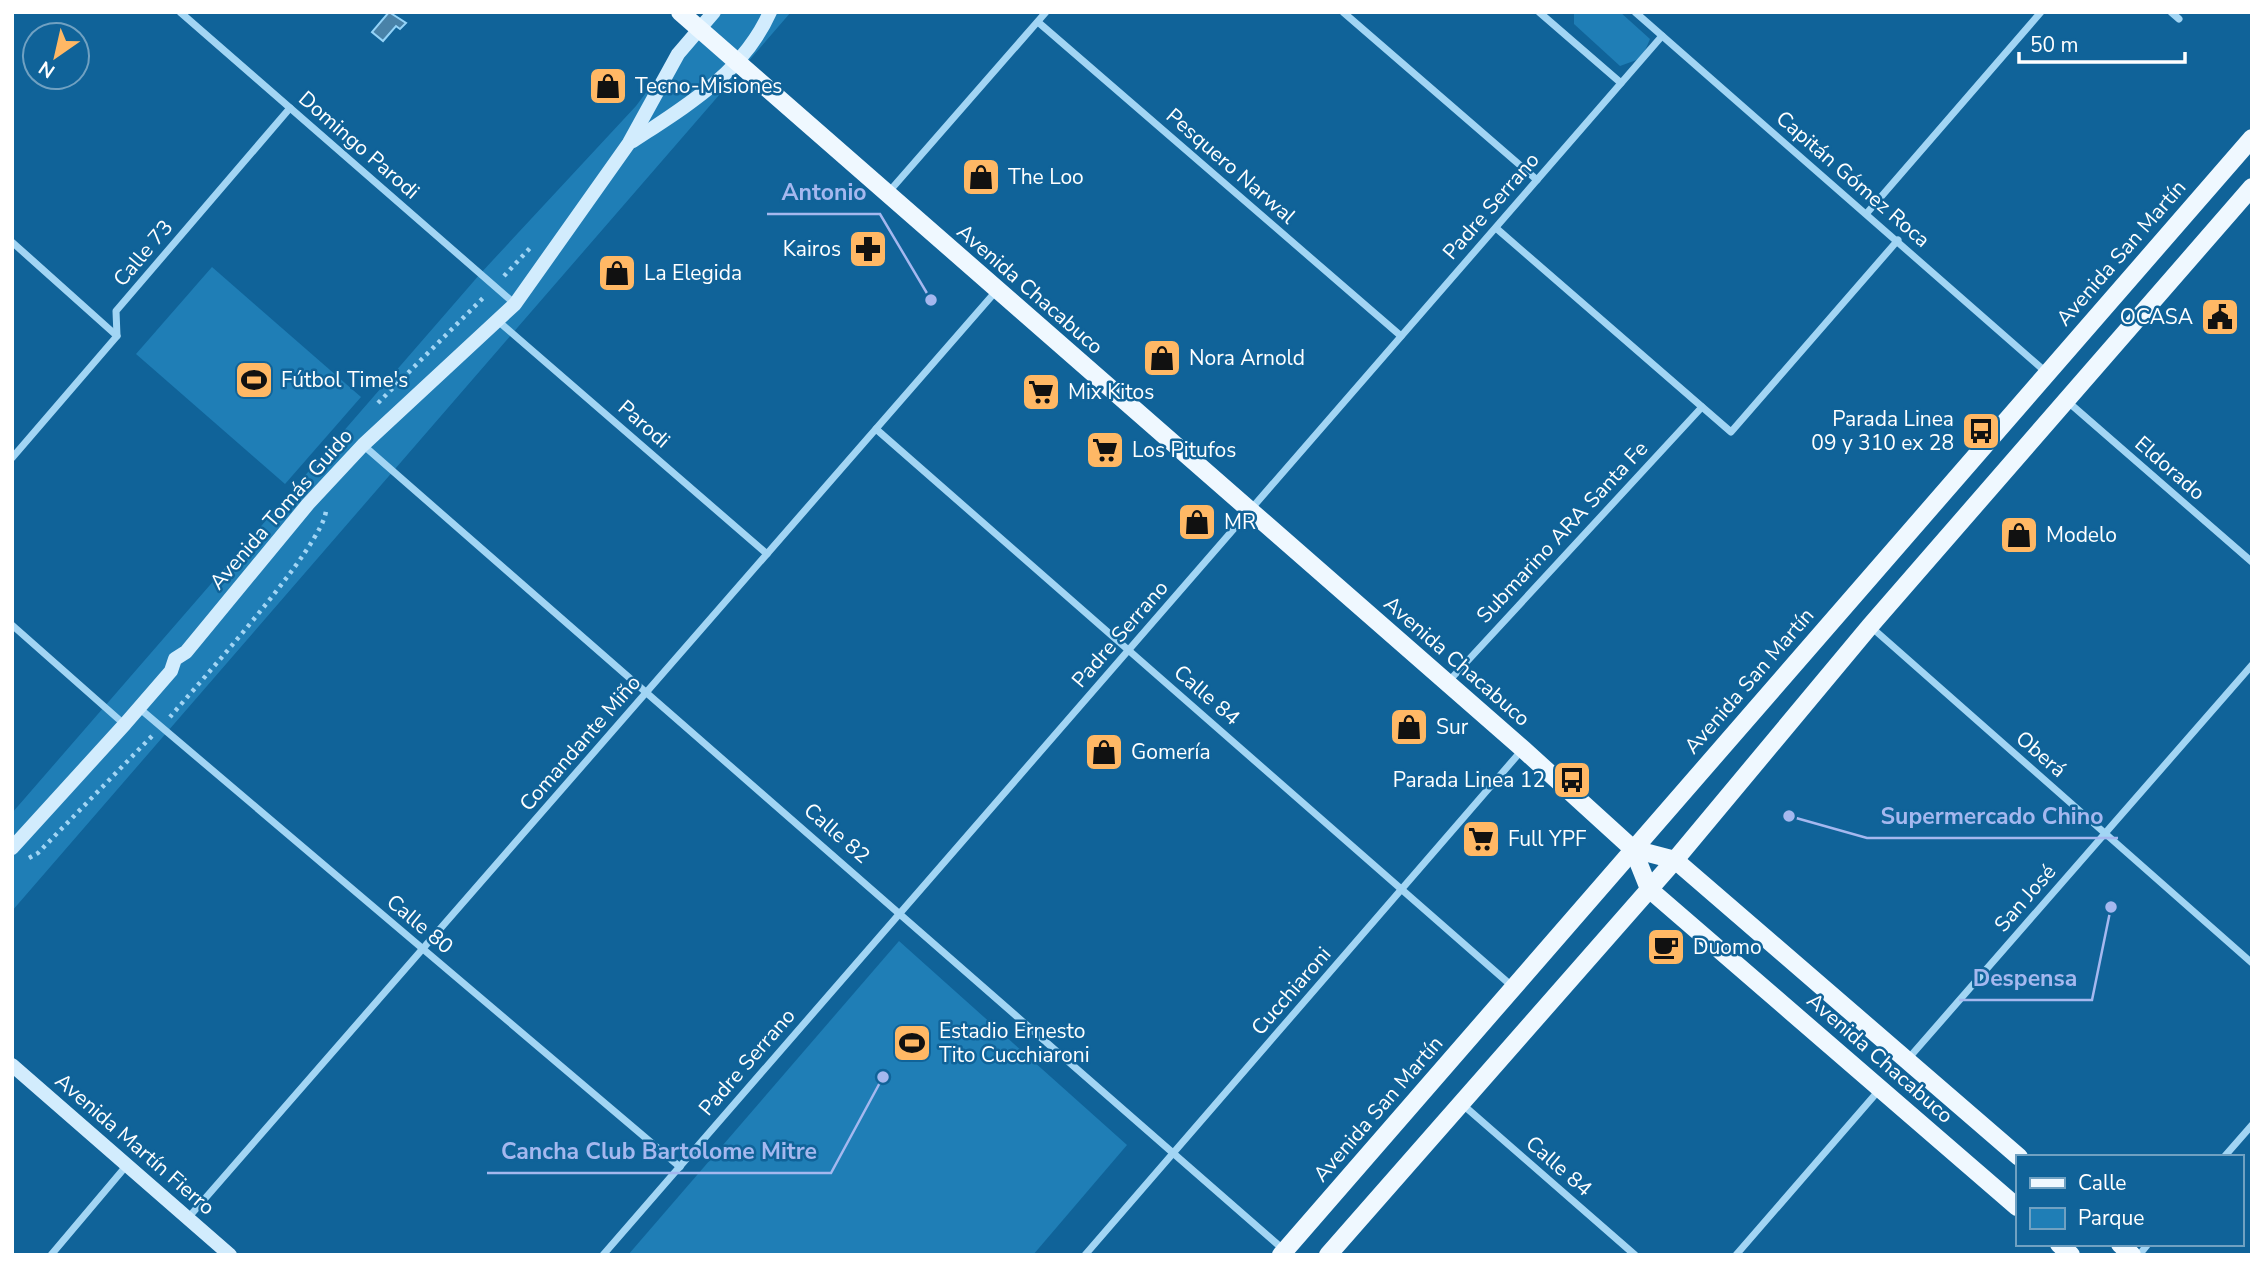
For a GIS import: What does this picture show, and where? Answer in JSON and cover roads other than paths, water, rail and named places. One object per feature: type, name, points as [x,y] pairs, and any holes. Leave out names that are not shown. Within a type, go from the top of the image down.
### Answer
[{"type":"main road","name":"Avenida Chacabuco","points":[[680,12],[1523,749],[1633,849],[1649,889],[2016,1207]]},
{"type":"main road","name":"Avenida Tomás Guido","points":[[12,848],[171,671],[175,659],[186,652],[308,504],[363,445],[515,304],[629,143],[678,54],[714,12]]},
{"type":"main road","name":"Avenida Tomás Guido","points":[[629,143],[710,89],[736,62],[763,27],[770,12]]},
{"type":"main road","name":"Avenida San Martín","points":[[1283,1253],[2252,138]]},
{"type":"main road","points":[[1328,1255],[1675,860],[1870,626],[2252,187]]},
{"type":"main road","name":"Avenida Chacabuco","points":[[1633,849],[1675,860],[2017,1155]]},
{"type":"main road","name":"Avenida Martín Fierro","points":[[12,1065],[230,1255]]},
{"type":"street","name":"Domingo Parodi","points":[[180,12],[515,304]]},
{"type":"street","points":[[887,195],[1046,12]]},
{"type":"street","points":[[1343,12],[1537,180]]},
{"type":"street","points":[[1539,12],[1621,83]]},
{"type":"street","points":[[1548,20],[1554,12]]},
{"type":"street","name":"Capitán Gómez Roca","points":[[1635,12],[2047,373]]},
{"type":"street","points":[[1867,213],[2041,12]]},
{"type":"street","points":[[2171,12],[2179,19]]},
{"type":"street","name":"Pesquero Narwal","points":[[1038,22],[1401,336]]},
{"type":"street","name":"Padre Serrano","points":[[603,1255],[1662,36]]},
{"type":"street","name":"Calle 73","points":[[117,336],[116,311],[290,107]]},
{"type":"street","points":[[1496,228],[1731,432],[1898,240]]},
{"type":"street","points":[[12,242],[117,336],[12,458]]},
{"type":"street","name":"Comandante Miño","points":[[188,1218],[998,290]]},
{"type":"street","name":"Parodi","points":[[498,321],[767,554]]},
{"type":"street","name":"Eldorado","points":[[2066,401],[2252,562]]},
{"type":"street","name":"Submarino ARA Santa Fe","points":[[1448,682],[1702,407]]},
{"type":"street","name":"Calle 84","points":[[876,429],[1513,988]]},
{"type":"street","name":"Calle 82","points":[[363,445],[901,912],[1174,1152],[1283,1253]]},
{"type":"street","points":[[12,625],[125,724]]},
{"type":"street","name":"Oberá","points":[[1870,626],[2252,963]]},
{"type":"street","name":"San José","points":[[1908,1059],[2252,665]]},
{"type":"street","name":"Calle 80","points":[[139,708],[680,1167]]},
{"type":"street","name":"Cucchiaroni","points":[[1085,1255],[1523,749]]},
{"type":"street","points":[[1736,1255],[1881,1088]]},
{"type":"street","name":"Calle 84","points":[[1461,1103],[1635,1255]]},
{"type":"street","points":[[2226,1155],[2252,1125]]},
{"type":"street","points":[[51,1255],[127,1165]]},
{"type":"place","name":"Tecno-Misiones","points":[[608,86]]},
{"type":"place","name":"The Loo","points":[[981,177]]},
{"type":"place","name":"Kairos","points":[[868,249]]},
{"type":"place","name":"La Elegida","points":[[617,273]]},
{"type":"place","name":"Antonio","points":[[931,300]]},
{"type":"place","name":"OCASA","points":[[2220,317]]},
{"type":"place","name":"Nora Arnold","points":[[1162,358]]},
{"type":"place","name":"Fútbol Time's","points":[[254,380]]},
{"type":"place","name":"Mix Kitos","points":[[1041,392]]},
{"type":"place","name":"Parada Linea 09 y 310 ex 28","points":[[1981,431]]},
{"type":"place","name":"Los Pitufos","points":[[1105,450]]},
{"type":"place","name":"MR","points":[[1197,522]]},
{"type":"place","name":"Modelo","points":[[2019,535]]},
{"type":"place","name":"Sur","points":[[1409,727]]},
{"type":"place","name":"Gomería","points":[[1104,752]]},
{"type":"place","name":"Parada Linea 12","points":[[1572,780]]},
{"type":"place","name":"Supermercado Chino","points":[[1789,816]]},
{"type":"place","name":"Full YPF","points":[[1481,839]]},
{"type":"place","name":"Despensa","points":[[2111,907]]},
{"type":"place","name":"Duomo","points":[[1666,947]]},
{"type":"place","name":"Estadio Ernesto Tito Cucchiaroni","points":[[912,1043]]},
{"type":"place","name":"Cancha Club Bartolome Mitre","points":[[883,1077]]}]
